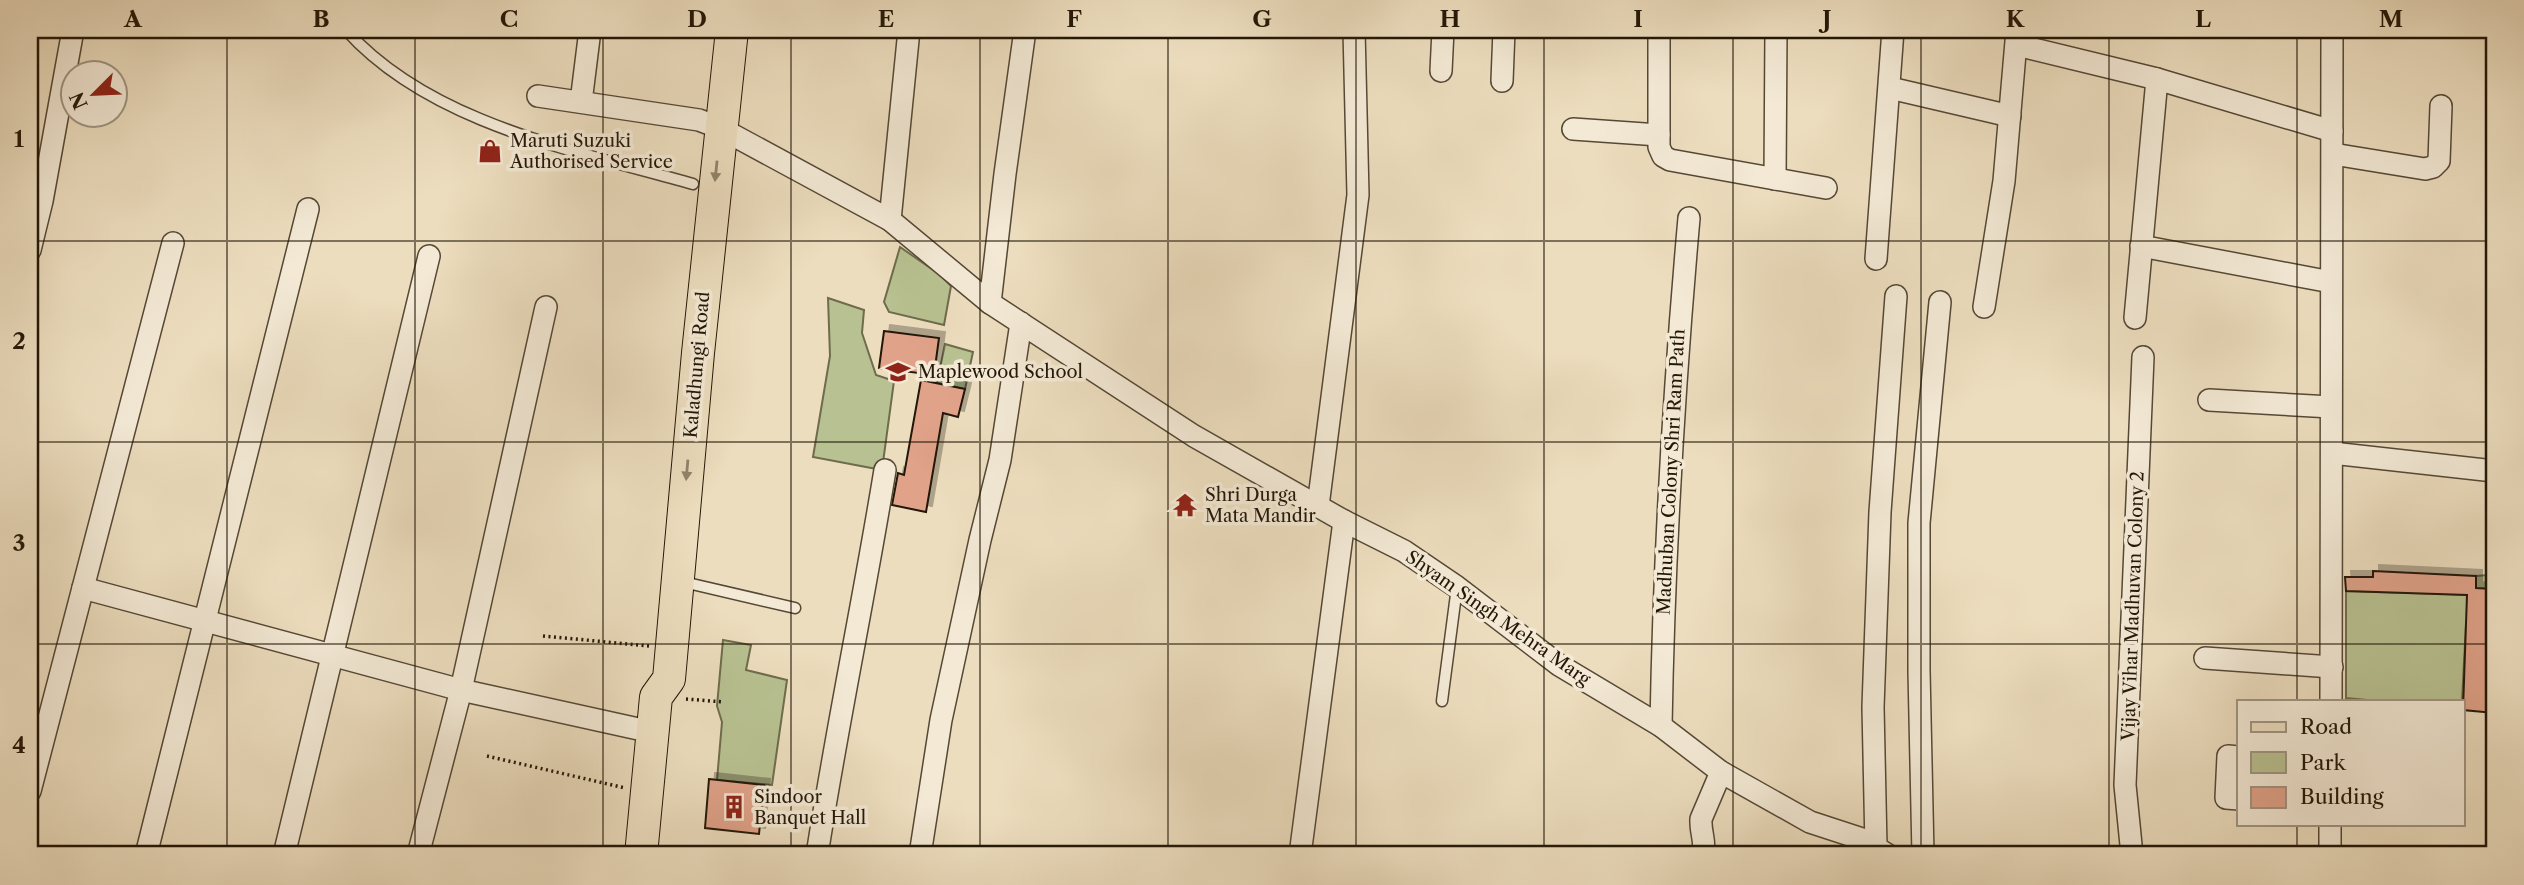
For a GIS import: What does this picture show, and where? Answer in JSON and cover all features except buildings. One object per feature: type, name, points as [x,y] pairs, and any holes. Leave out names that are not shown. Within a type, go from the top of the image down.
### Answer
[{"type":"main road","name":"Kaladhungi Road","points":[[656,697],[648,679],[649,646],[687,352],[709,124],[710,30]]},
{"type":"main road","name":"Kaladhungi Road","points":[[640,855],[656,697],[668,679],[676,581],[693,184],[732,30]]},
{"type":"street","points":[[30,250],[36,197],[73,30]]},
{"type":"street","points":[[581,102],[590,30]]},
{"type":"street","points":[[890,220],[909,30]]},
{"type":"street","points":[[990,303],[1025,30]]},
{"type":"street","points":[[1318,506],[1358,195],[1353,30]]},
{"type":"street","points":[[1441,71],[1443,30]]},
{"type":"street","points":[[1502,81],[1504,30]]},
{"type":"street","points":[[1659,30],[1659,147],[1663,156],[1670,160],[1826,188]]},
{"type":"street","points":[[1775,179],[1776,30]]},
{"type":"street","points":[[1876,259],[1893,30]]},
{"type":"street","points":[[2331,700],[2332,30]]},
{"type":"street","points":[[1984,307],[2004,181],[2017,37],[2332,131]]},
{"type":"street","points":[[2135,318],[2157,79]]},
{"type":"street","points":[[1890,88],[2010,116]]},
{"type":"street","name":"Shyam Singh Mehra Marg","points":[[538,96],[709,124],[890,220],[990,303],[1194,436],[1344,522],[1404,551],[1457,587],[1559,665],[1661,726],[1721,772],[1810,822],[1862,839],[1882,851]]},
{"type":"street","points":[[2333,154],[2425,169],[2434,167],[2439,160],[2441,106]]},
{"type":"street","points":[[1573,129],[1659,135]]},
{"type":"street","points":[[146,855],[308,209]]},
{"type":"street","name":"Madhuban Colony Shri Ram Path","points":[[1661,726],[1663,600],[1675,373],[1689,218]]},
{"type":"street","points":[[30,790],[173,243]]},
{"type":"street","points":[[2141,246],[2331,282]]},
{"type":"street","points":[[284,855],[330,656],[429,256]]},
{"type":"street","points":[[1882,851],[1873,707],[1880,512],[1896,296]]},
{"type":"street","points":[[1923,855],[1919,523],[1940,302]]},
{"type":"street","points":[[418,855],[461,690],[546,307]]},
{"type":"street","points":[[919,855],[941,720],[1000,460],[1021,323]]},
{"type":"street","name":"Vijay Vihar Madhuvan Colony 2","points":[[2132,855],[2125,786],[2143,357]]},
{"type":"street","points":[[2208,400],[2332,407]]},
{"type":"street","points":[[2332,453],[2494,471]]},
{"type":"street","points":[[817,855],[885,470]]},
{"type":"street","points":[[1300,855],[1344,522]]},
{"type":"street","points":[[83,588],[461,690],[652,732]]},
{"type":"street","points":[[2205,658],[2332,667]]},
{"type":"street","points":[[2237,757],[2228,756],[2226,798],[2237,799]]},
{"type":"street","points":[[1703,855],[1706,842],[1700,827],[1701,819],[1721,772]]},
{"type":"street","points":[[2330,826],[2330,855]]},
{"type":"lane","points":[[346,30],[384,64],[421,90],[466,114],[527,136],[693,184]]},
{"type":"lane","points":[[676,581],[795,608]]},
{"type":"lane","points":[[1442,701],[1457,587]]},
{"type":"path","points":[[543,636],[649,646]]},
{"type":"path","points":[[656,697],[724,702]]},
{"type":"path","points":[[487,756],[646,793]]},
{"type":"green space","points":[[900,247],[939,274],[951,286],[944,325],[889,312],[884,302]]},
{"type":"green space","points":[[828,298],[864,310],[862,333],[876,375],[894,381],[882,470],[813,457],[830,356]]},
{"type":"green space","points":[[945,344],[973,352],[965,389],[937,383]]},
{"type":"green space","points":[[2488,575],[2483,625],[2466,624],[2462,700],[2346,698],[2346,591],[2475,595],[2476,576]]},
{"type":"green space","points":[[723,640],[751,645],[746,670],[787,680],[772,785],[717,780],[722,722],[717,706]]},
{"type":"place","name":"Maruti Suzuki Authorised Service","points":[[490,151]]},
{"type":"place","name":"Maplewood School","points":[[898,372]]},
{"type":"place","name":"Shri Durga Mata Mandir","points":[[1185,505]]},
{"type":"place","name":"Sindoor Banquet Hall","points":[[734,807]]}]
